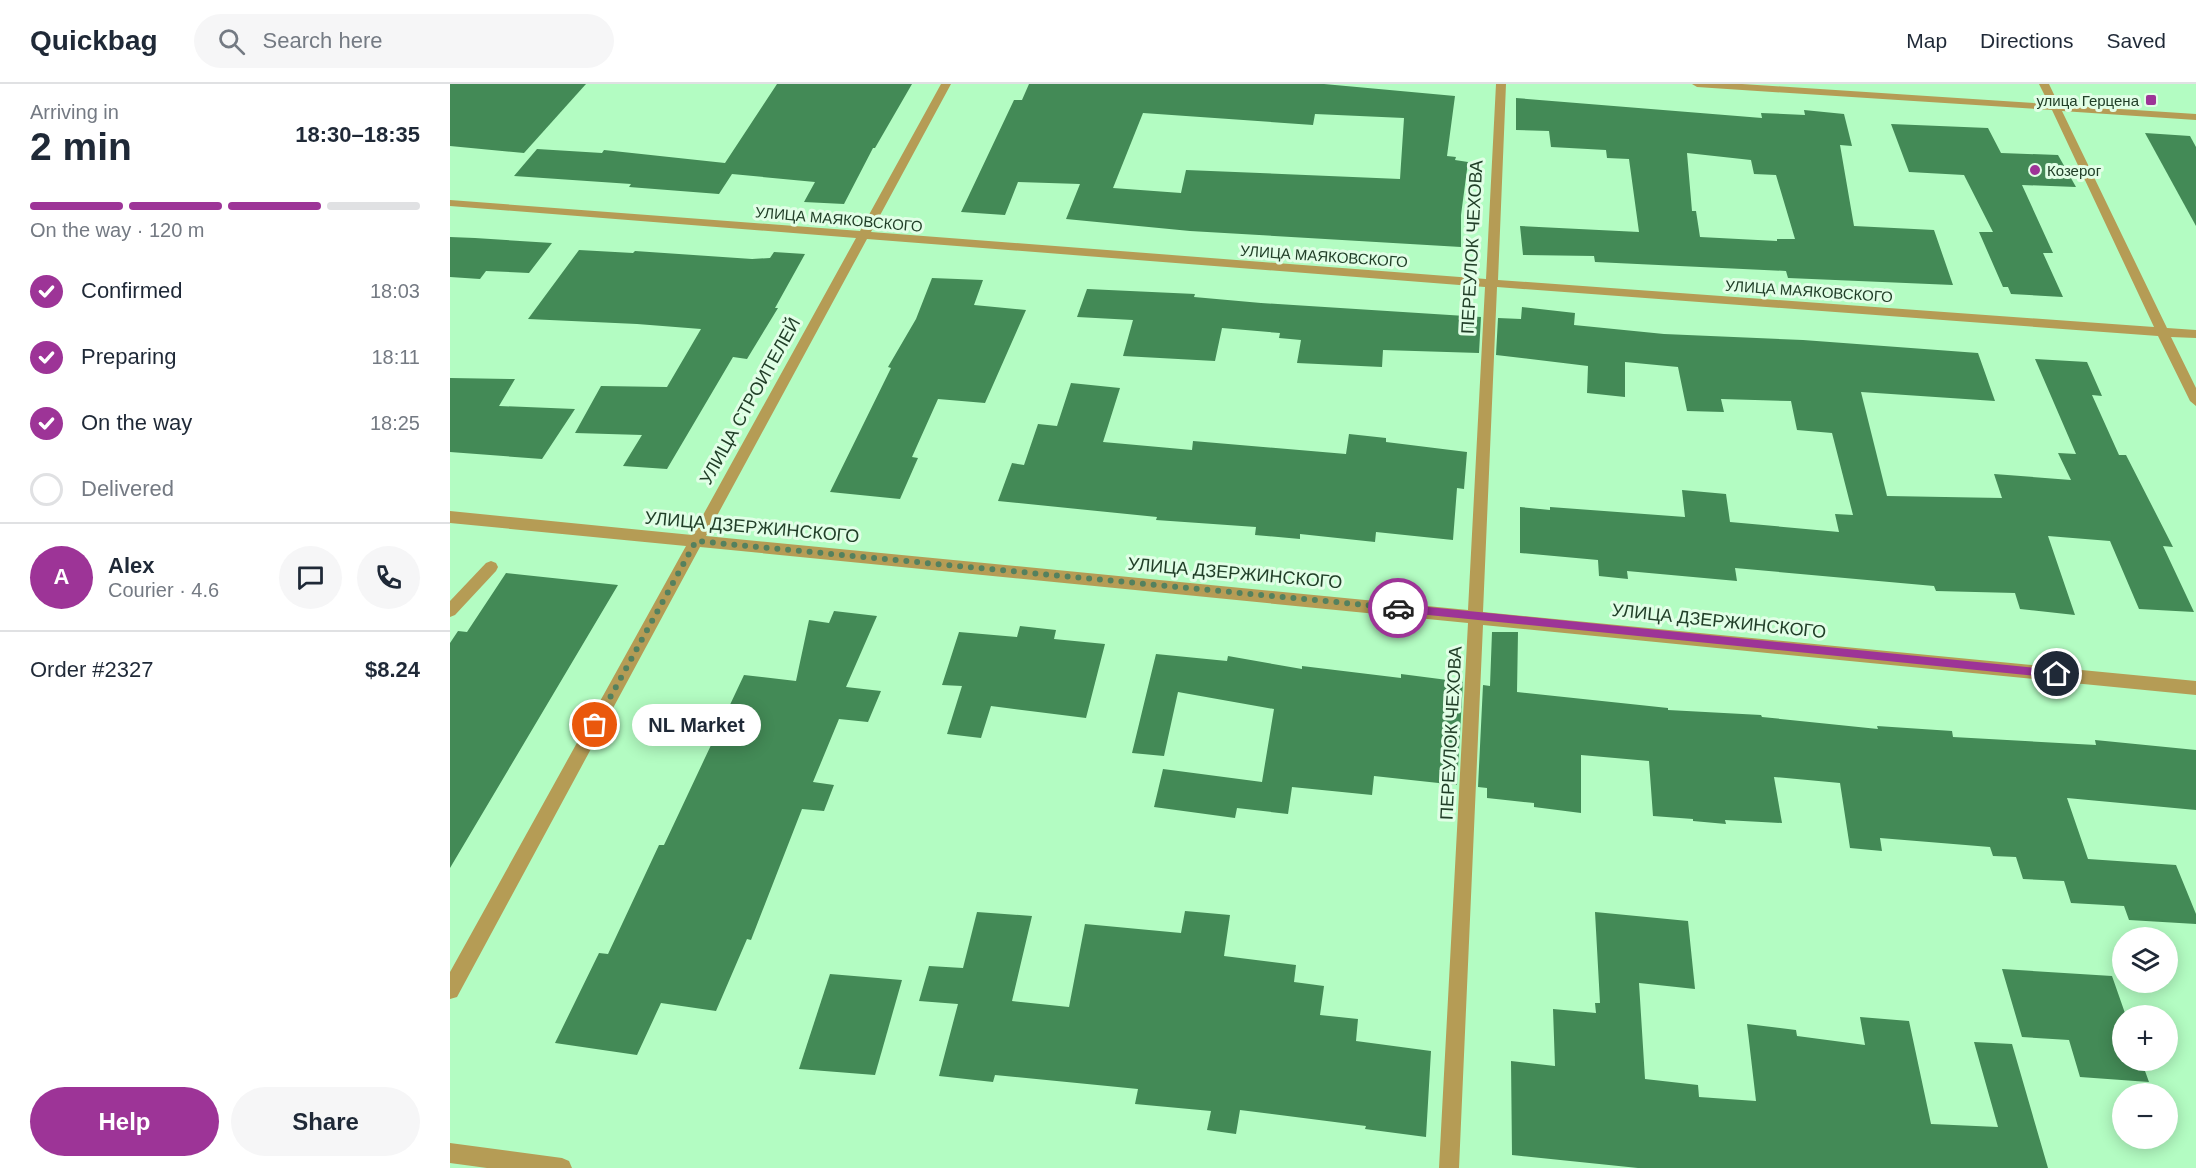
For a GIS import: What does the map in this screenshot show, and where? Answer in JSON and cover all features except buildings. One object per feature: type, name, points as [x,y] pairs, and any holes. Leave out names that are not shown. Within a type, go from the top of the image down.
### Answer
[{"type":"street","name":"УЛИЦА СТРОИТЕЛЕЙ","points":[[450,990],[946,84]]},
{"type":"street","name":"ПЕРЕУЛОК ЧЕХОВА","points":[[1449,1168],[1501,84]]},
{"type":"street","points":[[1697,84],[2196,117]]},
{"type":"street","points":[[2044,84],[2196,400]]},
{"type":"street","name":"УЛИЦА МАЯКОВСКОГО","points":[[450,203],[863,236],[2196,334]]},
{"type":"street","name":"УЛИЦА ДЗЕРЖИНСКОГО","points":[[450,517],[2196,688]]},
{"type":"street","points":[[450,611],[491,567]]},
{"type":"street","points":[[450,1153],[562,1168]]},
{"type":"way so far","points":[[595,725],[696,541],[1398,608]]},
{"type":"place","name":"улица Герцена","points":[[2151,100]]},
{"type":"place","name":"Козерог","points":[[2035,170]]},
{"type":"place","name":"NL Market","points":[[595,725]]},
{"type":"route","points":[[1398,608],[2057,674]]}]
